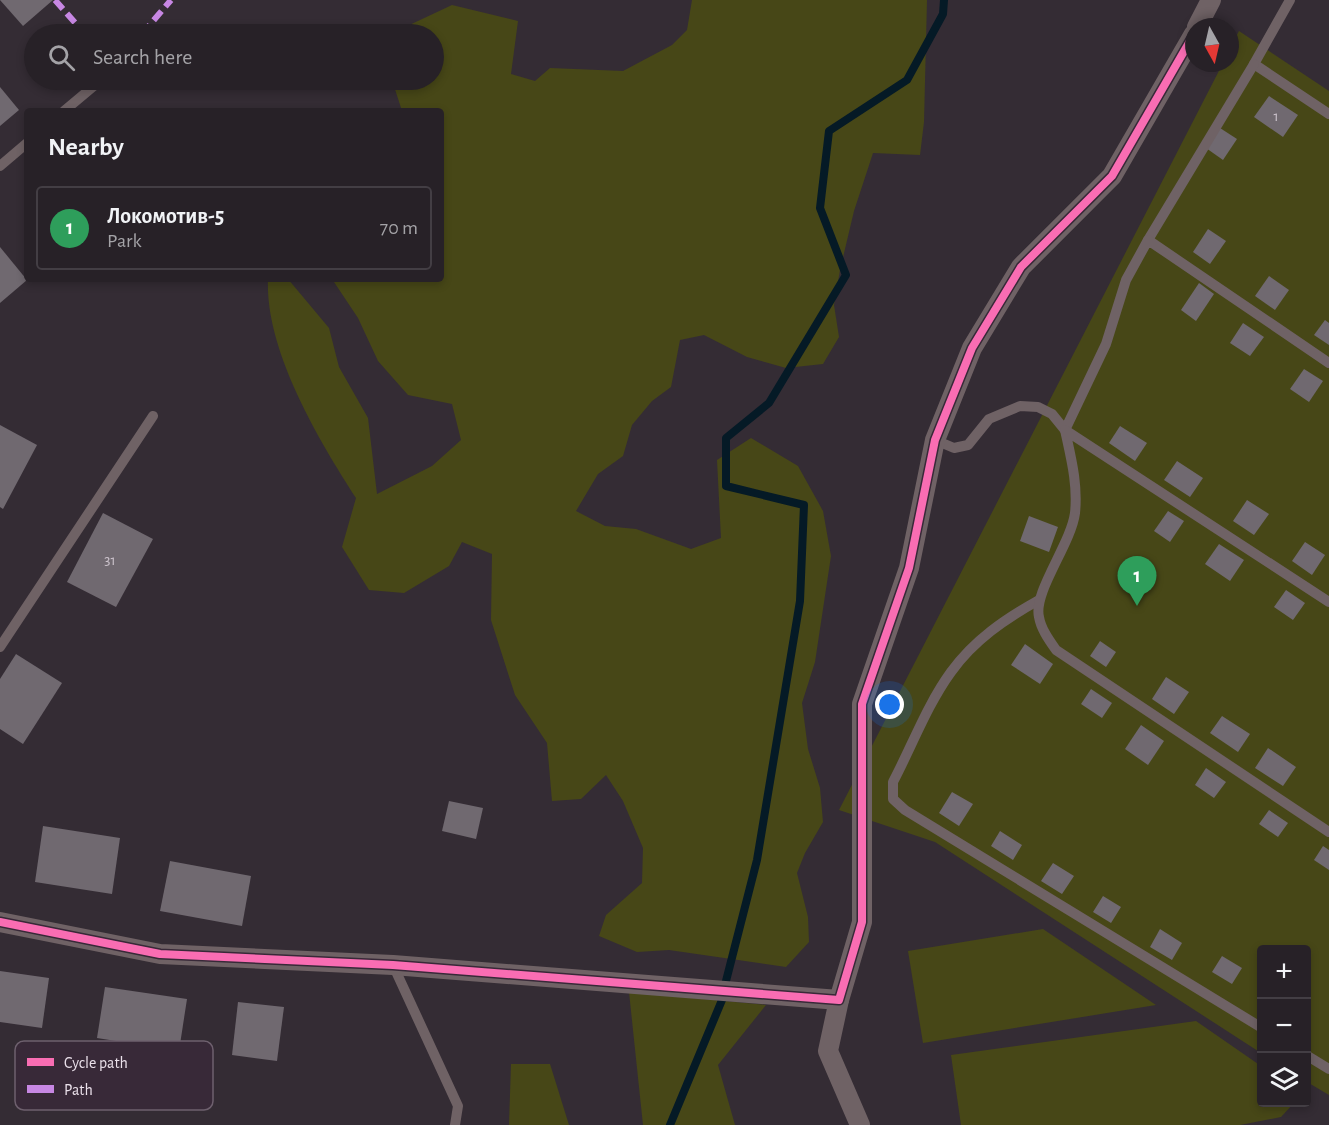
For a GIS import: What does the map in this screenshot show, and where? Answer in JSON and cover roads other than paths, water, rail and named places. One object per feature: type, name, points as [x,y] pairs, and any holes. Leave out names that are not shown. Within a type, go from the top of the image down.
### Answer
[{"type":"street","points":[[1202,18],[1211,0]]},
{"type":"street","points":[[860,1125],[828,1051],[838,1000],[862,922],[862,704],[909,568],[935,440],[972,348],[1022,267],[1112,176],[1185,50]]},
{"type":"street","points":[[0,922],[160,954],[393,965],[838,1000]]},
{"type":"lane","points":[[1290,0],[1126,280],[1106,344],[1065,430],[1076,483],[1075,515],[1068,540],[1039,600],[1038,616],[1056,650],[1329,832]]},
{"type":"lane","points":[[1254,64],[1329,114]]},
{"type":"lane","points":[[68,108],[89,90]]},
{"type":"lane","points":[[0,165],[24,145]]},
{"type":"lane","points":[[1148,240],[1329,363]]},
{"type":"lane","points":[[935,440],[954,448],[968,445],[988,419],[1020,406],[1038,407],[1052,414],[1065,430],[1329,602]]},
{"type":"lane","points":[[0,647],[153,416]]},
{"type":"lane","points":[[1039,600],[1007,618],[982,637],[951,672],[894,782],[893,799],[905,810],[1257,1025]]},
{"type":"lane","points":[[393,965],[458,1106],[455,1125]]},
{"type":"lane","points":[[1311,1059],[1329,1069]]},
{"type":"waterway","points":[[726,981],[757,860],[800,601],[804,505],[726,486],[726,438],[769,403],[846,275],[820,208],[829,131],[907,80],[943,14],[944,0]]},
{"type":"waterway","points":[[670,1125],[722,1000]]},
{"type":"place","name":"Локомотив-5","points":[[1137,606]]}]
